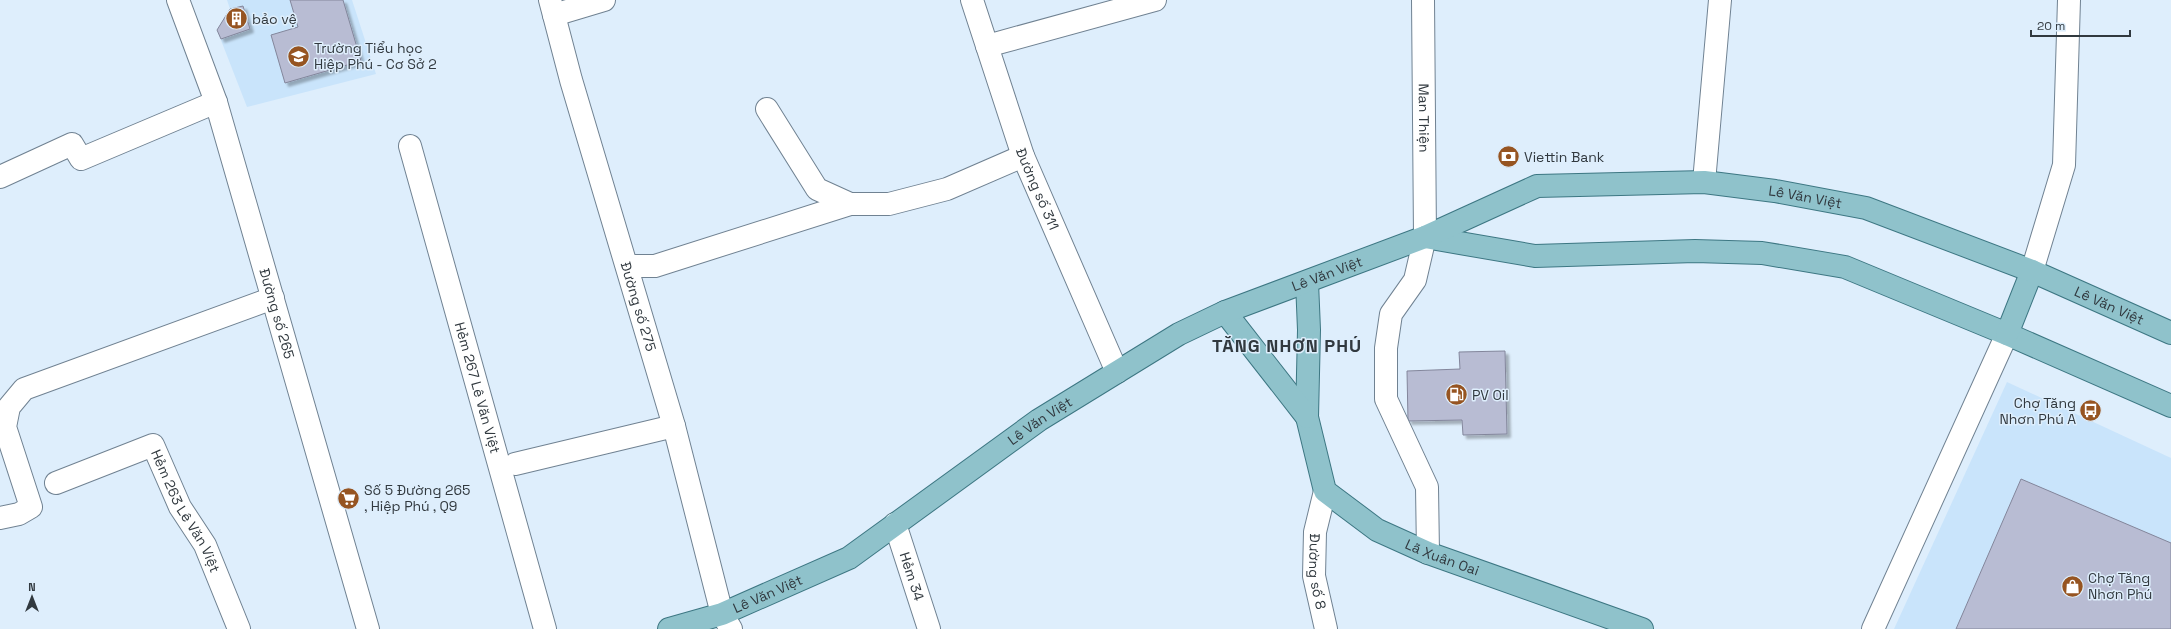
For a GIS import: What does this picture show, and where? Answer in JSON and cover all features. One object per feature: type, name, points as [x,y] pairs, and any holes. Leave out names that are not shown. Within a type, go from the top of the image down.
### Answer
[{"type":"main road","name":"Lê Văn Việt","points":[[669,629],[726,622],[848,558],[1039,420],[1179,334],[1225,312],[1425,237],[1537,186],[1704,182],[1775,191],[1866,208],[2032,271],[2171,334]]},
{"type":"main road","points":[[1425,237],[1536,256],[1695,251],[1762,253],[1845,267],[2007,334],[2171,406]]},
{"type":"main road","points":[[2007,334],[2032,271]]},
{"type":"main road","points":[[1307,282],[1309,330],[1307,417],[1325,491]]},
{"type":"main road","points":[[1225,312],[1307,417]]},
{"type":"main road","name":"Lã Xuân Oai","points":[[1325,491],[1377,530],[1428,553],[1642,629]]},
{"type":"street","name":"Đường số 265","points":[[178,0],[216,102],[368,629]]},
{"type":"street","points":[[552,8],[604,0]]},
{"type":"street","name":"Đường số 311","points":[[972,0],[1023,156],[1118,372]]},
{"type":"street","points":[[987,46],[1155,0]]},
{"type":"street","name":"Man Thiện","points":[[1423,0],[1425,237],[1415,280],[1391,314],[1386,355],[1386,399],[1426,487],[1428,553]]},
{"type":"street","points":[[1704,182],[1720,0]]},
{"type":"street","points":[[2032,271],[2064,165],[2069,0]]},
{"type":"street","name":"Đường số 275","points":[[552,8],[674,426],[726,622]]},
{"type":"street","points":[[0,177],[72,144],[81,159],[216,102]]},
{"type":"street","points":[[767,109],[817,189],[850,204]]},
{"type":"street","name":"Hẻm 267 Lê Văn Việt","points":[[410,146],[545,629]]},
{"type":"street","points":[[627,266],[655,266],[850,204],[889,204],[947,189],[1023,156]]},
{"type":"street","points":[[0,518],[19,514],[31,507],[2,428],[9,407],[24,389],[273,298]]},
{"type":"street","points":[[1873,629],[2007,334]]},
{"type":"street","points":[[515,464],[674,426]]},
{"type":"street","name":"Hẻm 263 Lê Văn Việt","points":[[56,483],[153,445],[180,507],[206,545],[239,629]]},
{"type":"street","name":"Đường số 8","points":[[1325,491],[1315,532],[1314,576],[1326,629]]},
{"type":"street","name":"Hẻm 34","points":[[895,524],[929,629]]},
{"type":"shaded area","name":"Trường Tiểu học Hiệp Phú - Cơ Sở 2","points":[[227,0],[352,0],[376,74],[247,107],[217,30],[230,9]]},
{"type":"shaded area","points":[[2007,382],[2171,458],[2171,629],[1894,629]]},
{"type":"building","points":[[290,0],[343,0],[361,61],[285,83],[271,35],[298,27]]},
{"type":"building","name":"bảo vệ","points":[[243,6],[250,29],[221,39],[217,30],[230,9]]},
{"type":"building","name":"PV Oil","points":[[1505,351],[1507,434],[1463,435],[1462,420],[1408,421],[1407,371],[1460,369],[1459,352]]},
{"type":"building","name":"Chợ Tăng Nhơn Phú","points":[[2021,479],[2171,543],[2171,629],[1956,629]]},
{"type":"place","name":"bảo vệ","points":[[236,19]]},
{"type":"place","name":"Trường Tiểu học Hiệp Phú - Cơ Sở 2","points":[[299,56]]},
{"type":"place","name":"Viettin Bank","points":[[1508,157]]},
{"type":"place","name":"PV Oil","points":[[1457,395]]},
{"type":"place","name":"Chợ Tăng Nhơn Phú A","points":[[2091,411]]},
{"type":"place","name":"Số 5 Đường 265 , Hiệp Phú , Q9","points":[[349,498]]},
{"type":"place","name":"Chợ Tăng Nhơn Phú","points":[[2073,586]]},
{"type":"district","name":"TĂNG NHƠN PHÚ","points":[[1287,345]]}]
